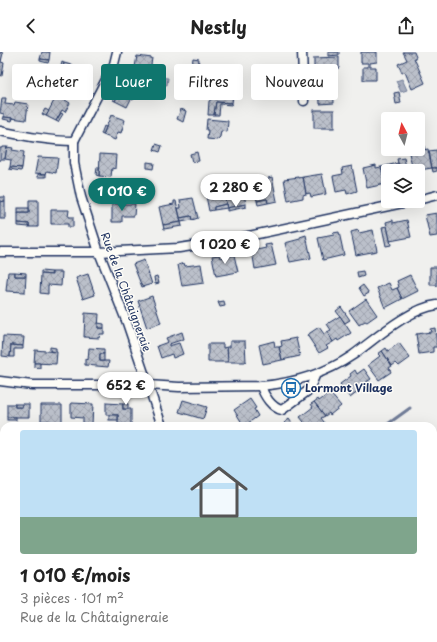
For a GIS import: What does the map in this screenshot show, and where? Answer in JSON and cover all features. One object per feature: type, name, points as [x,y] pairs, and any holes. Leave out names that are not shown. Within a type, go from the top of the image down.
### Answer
[{"type":"street","points":[[0,131],[62,141],[74,141],[114,64],[117,52]]},
{"type":"street","points":[[302,52],[304,101]]},
{"type":"street","name":"Rue de la Châtaigneraie","points":[[74,141],[74,163],[81,197],[99,252],[127,323],[161,422]]},
{"type":"street","points":[[425,198],[437,195]]},
{"type":"street","points":[[0,252],[99,252],[179,248],[224,241],[381,208]]},
{"type":"street","points":[[0,381],[32,385],[148,385],[179,387],[261,386],[301,380],[323,373],[352,356],[380,335],[419,310],[437,305]]},
{"type":"street","points":[[261,386],[262,392],[270,402],[277,409],[282,410],[309,390],[315,376]]},
{"type":"water","points":[[166,78],[168,78],[166,85]]},
{"type":"water","points":[[402,79],[407,90],[401,92],[396,81]]},
{"type":"water","points":[[139,189],[141,197],[126,200],[125,192]]},
{"type":"building","points":[[0,52],[3,53],[1,62],[4,63],[2,76],[0,75]]},
{"type":"building","points":[[42,52],[50,52],[49,60],[40,59]]},
{"type":"building","points":[[328,52],[339,52],[339,55],[328,56]]},
{"type":"building","points":[[361,52],[377,52],[377,62],[370,63],[370,67],[376,67],[376,80],[363,80],[363,67],[368,67],[368,63],[361,63]]},
{"type":"building","points":[[403,52],[414,52],[416,57],[414,58],[425,83],[412,89],[405,72],[402,73],[398,64],[407,60]]},
{"type":"building","points":[[137,56],[152,58],[151,64],[136,64]]},
{"type":"building","points":[[339,57],[339,68],[338,64],[314,64],[314,58]]},
{"type":"building","points":[[193,58],[199,59],[198,64],[192,64]]},
{"type":"building","points":[[40,59],[49,60],[48,63],[40,61]]},
{"type":"building","points":[[399,92],[401,103],[396,104],[394,93]]},
{"type":"building","points":[[2,98],[6,98],[5,104],[14,105],[15,102],[28,104],[26,120],[4,117],[4,114],[0,113]]},
{"type":"building","points":[[54,100],[65,100],[70,103],[65,112],[62,110],[56,121],[46,116]]},
{"type":"building","points":[[115,100],[130,100],[127,107]]},
{"type":"building","points":[[232,100],[232,103],[216,102],[214,115],[208,115],[209,101]]},
{"type":"building","points":[[320,100],[334,100],[334,103],[320,104]]},
{"type":"building","points":[[216,102],[232,103],[232,105],[220,104],[219,115],[214,115]]},
{"type":"building","points":[[45,109],[49,111],[46,116],[42,114]]},
{"type":"building","points":[[181,109],[186,111],[183,122],[177,119]]},
{"type":"building","points":[[314,110],[334,110],[334,128],[314,128]]},
{"type":"building","points":[[61,113],[63,114],[58,122],[56,121]]},
{"type":"building","points":[[111,115],[125,120],[121,133],[118,132],[115,140],[103,135]]},
{"type":"building","points":[[4,117],[13,118],[12,121],[3,119]]},
{"type":"building","points":[[207,119],[228,121],[227,132],[221,131],[220,137],[217,140],[207,139]]},
{"type":"building","points":[[104,126],[106,127],[103,135],[101,134]]},
{"type":"building","points":[[156,144],[162,146],[160,152],[154,150]]},
{"type":"building","points":[[7,147],[5,159],[0,159],[0,148]]},
{"type":"building","points":[[7,147],[13,148],[12,150],[24,152],[22,168],[10,167],[11,160],[5,159]]},
{"type":"building","points":[[428,149],[432,168],[425,169],[425,164],[411,164],[410,156],[425,156],[425,150]]},
{"type":"building","points":[[437,150],[437,168],[432,168],[429,151]]},
{"type":"building","points":[[197,152],[199,161],[192,162],[190,154]]},
{"type":"building","points":[[100,154],[116,155],[115,169],[112,168],[111,177],[99,176]]},
{"type":"building","points":[[38,157],[58,158],[56,173],[47,171],[46,174],[35,173]]},
{"type":"building","points":[[404,158],[405,164],[398,164],[397,159]]},
{"type":"building","points":[[147,162],[154,163],[153,169],[147,168]]},
{"type":"building","points":[[376,165],[376,168],[381,167],[381,185],[367,188],[363,168]]},
{"type":"building","points":[[352,166],[357,191],[347,194],[346,190],[336,192],[333,176],[343,174],[342,168]]},
{"type":"building","points":[[10,167],[22,168],[21,171],[9,169]]},
{"type":"building","points":[[97,167],[99,167],[99,176],[96,175]]},
{"type":"building","points":[[432,168],[437,168],[437,171],[433,172]]},
{"type":"building","points":[[38,174],[46,174],[46,177],[38,177]]},
{"type":"building","points":[[322,174],[326,194],[311,197],[310,193],[306,194],[303,177]]},
{"type":"building","points":[[272,177],[277,201],[268,203],[267,199],[257,201],[254,185],[268,182],[268,178]]},
{"type":"building","points":[[303,177],[306,194],[303,195],[303,198],[288,201],[284,179]]},
{"type":"building","points":[[258,180],[259,184],[254,185],[253,181]]},
{"type":"building","points":[[242,185],[246,204],[227,208],[223,189]]},
{"type":"building","points":[[219,188],[219,190],[223,189],[226,204],[214,207],[214,210],[209,211],[205,191]]},
{"type":"building","points":[[0,197],[5,197],[5,201],[0,202]]},
{"type":"building","points":[[193,198],[198,218],[192,220],[191,216],[180,218],[178,208],[181,208],[180,200]]},
{"type":"building","points":[[267,199],[268,203],[258,205],[257,201]]},
{"type":"building","points":[[29,200],[38,200],[38,227],[29,227],[29,224],[18,223],[18,213],[29,213]]},
{"type":"building","points":[[5,201],[5,219],[0,219],[0,202]]},
{"type":"building","points":[[174,201],[176,201],[181,222],[163,225],[159,207],[174,204]]},
{"type":"building","points":[[112,204],[135,204],[134,216],[122,216],[122,222],[112,222]]},
{"type":"building","points":[[226,204],[227,208],[214,210],[214,207]]},
{"type":"building","points":[[246,204],[246,207],[227,211],[227,208]]},
{"type":"building","points":[[18,208],[29,208],[29,213],[18,213]]},
{"type":"building","points":[[51,210],[69,210],[68,217],[73,217],[73,227],[68,227],[68,224],[51,224]]},
{"type":"building","points":[[437,213],[437,236],[430,237],[425,215]]},
{"type":"building","points":[[191,216],[192,220],[181,222],[180,218]]},
{"type":"building","points":[[393,220],[393,223],[407,220],[411,237],[390,241],[386,222]]},
{"type":"building","points":[[181,222],[182,226],[164,229],[163,225]]},
{"type":"building","points":[[18,223],[29,224],[29,227],[18,226]]},
{"type":"building","points":[[387,226],[391,245],[386,246],[382,227]]},
{"type":"building","points":[[358,230],[359,233],[373,230],[377,251],[356,255],[351,232]]},
{"type":"building","points":[[339,232],[344,255],[323,260],[318,238],[334,235],[333,233]]},
{"type":"building","points":[[306,235],[311,258],[290,262],[285,243],[300,239],[300,237]]},
{"type":"building","points":[[271,244],[276,265],[255,269],[252,251],[266,248],[265,245]]},
{"type":"building","points":[[219,255],[220,258],[234,255],[238,272],[216,276],[212,256]]},
{"type":"building","points":[[144,260],[152,284],[142,287],[133,264]]},
{"type":"building","points":[[184,263],[185,266],[201,264],[204,283],[182,286],[178,265]]},
{"type":"building","points":[[430,267],[437,267],[437,287],[436,285],[430,285]]},
{"type":"building","points":[[41,271],[52,272],[52,275],[41,274]]},
{"type":"building","points":[[363,271],[364,276],[358,278],[357,272]]},
{"type":"building","points":[[8,272],[15,272],[15,276],[26,276],[25,292],[6,291]]},
{"type":"building","points":[[15,272],[26,273],[26,276],[15,276]]},
{"type":"building","points":[[52,272],[62,272],[61,286],[48,285],[48,294],[40,293],[41,274],[52,275]]},
{"type":"building","points":[[88,274],[95,295],[83,299],[76,278]]},
{"type":"building","points":[[410,275],[418,291],[402,299],[397,288],[399,287],[397,281]]},
{"type":"building","points":[[157,276],[159,283],[155,284],[154,277]]},
{"type":"building","points":[[389,283],[392,290],[397,288],[402,299],[385,308],[377,288]]},
{"type":"building","points":[[363,285],[369,293],[364,296],[359,288]]},
{"type":"building","points":[[152,296],[161,323],[147,328],[138,301]]},
{"type":"building","points":[[366,299],[377,315],[367,322],[365,321],[359,325],[349,311]]},
{"type":"building","points":[[224,301],[225,306],[220,307],[218,302]]},
{"type":"building","points":[[341,307],[350,320],[345,323],[336,311]]},
{"type":"building","points":[[85,313],[99,314],[98,328],[104,328],[104,334],[100,334],[99,338],[84,337]]},
{"type":"building","points":[[340,316],[351,333],[338,341],[337,339],[333,342],[327,332],[331,330],[327,324]]},
{"type":"building","points":[[98,323],[104,324],[104,328],[98,328]]},
{"type":"building","points":[[319,327],[324,334],[327,332],[333,342],[326,346],[328,348],[319,353],[307,335]]},
{"type":"building","points":[[435,328],[437,347],[433,347],[433,352],[419,354],[416,334],[431,332],[430,329]]},
{"type":"building","points":[[182,332],[184,339],[169,344],[169,346],[179,343],[183,354],[173,358],[172,354],[161,358],[157,346],[168,342],[166,338]]},
{"type":"building","points":[[3,336],[24,337],[23,346],[11,345],[10,357],[2,356]]},
{"type":"building","points":[[296,338],[300,356],[282,360],[279,347],[282,346],[281,341]]},
{"type":"building","points":[[230,341],[245,341],[246,362],[228,362],[227,347],[230,347]]},
{"type":"building","points":[[274,341],[275,347],[279,347],[282,360],[263,364],[259,345]]},
{"type":"building","points":[[399,343],[410,358],[399,366],[396,363],[392,366],[382,351],[386,348],[388,351]]},
{"type":"building","points":[[208,344],[223,344],[223,348],[227,347],[228,362],[208,362]]},
{"type":"building","points":[[11,345],[23,346],[23,349],[14,349],[14,357],[10,357]]},
{"type":"building","points":[[50,347],[56,348],[56,352],[50,351]]},
{"type":"building","points":[[89,348],[104,349],[104,354],[100,354],[100,361],[109,361],[108,367],[85,365],[85,359],[88,360]]},
{"type":"building","points":[[35,350],[57,352],[56,364],[34,363]]},
{"type":"building","points":[[382,351],[392,366],[389,368],[391,372],[379,380],[368,365],[380,356],[378,354]]},
{"type":"building","points":[[100,354],[104,354],[104,361],[100,361]]},
{"type":"building","points":[[34,363],[40,363],[40,368],[34,367]]},
{"type":"building","points":[[364,369],[371,379],[357,389],[359,391],[350,398],[340,384],[351,376],[350,374],[355,370],[357,374]]},
{"type":"building","points":[[368,381],[370,383],[359,391],[357,389]]},
{"type":"building","points":[[330,393],[341,406],[330,415],[329,413],[325,416],[314,402],[318,399],[319,401]]},
{"type":"building","points":[[250,399],[256,408],[254,409],[258,416],[250,422],[242,422],[234,410]]},
{"type":"building","points":[[183,400],[207,407],[203,419],[179,412]]},
{"type":"building","points":[[314,402],[325,416],[321,418],[324,422],[304,422],[300,417],[313,407],[311,404]]},
{"type":"building","points":[[71,403],[93,404],[92,422],[83,422],[83,418],[71,417]]},
{"type":"building","points":[[106,403],[123,404],[123,409],[131,409],[131,422],[118,422],[118,415],[106,415]]},
{"type":"building","points":[[7,404],[15,404],[15,407],[22,407],[22,404],[29,404],[29,417],[7,417]]},
{"type":"building","points":[[15,404],[22,404],[22,407],[15,407]]},
{"type":"building","points":[[123,404],[128,404],[128,409],[123,409]]},
{"type":"building","points":[[41,405],[62,405],[62,422],[41,421]]},
{"type":"building","points":[[109,415],[118,415],[118,420],[109,420]]},
{"type":"building","points":[[7,417],[16,417],[16,420],[7,420]]},
{"type":"waterway","points":[[391,422],[410,408]]},
{"type":"place","name":"Lormont Village","points":[[291,388]]}]
